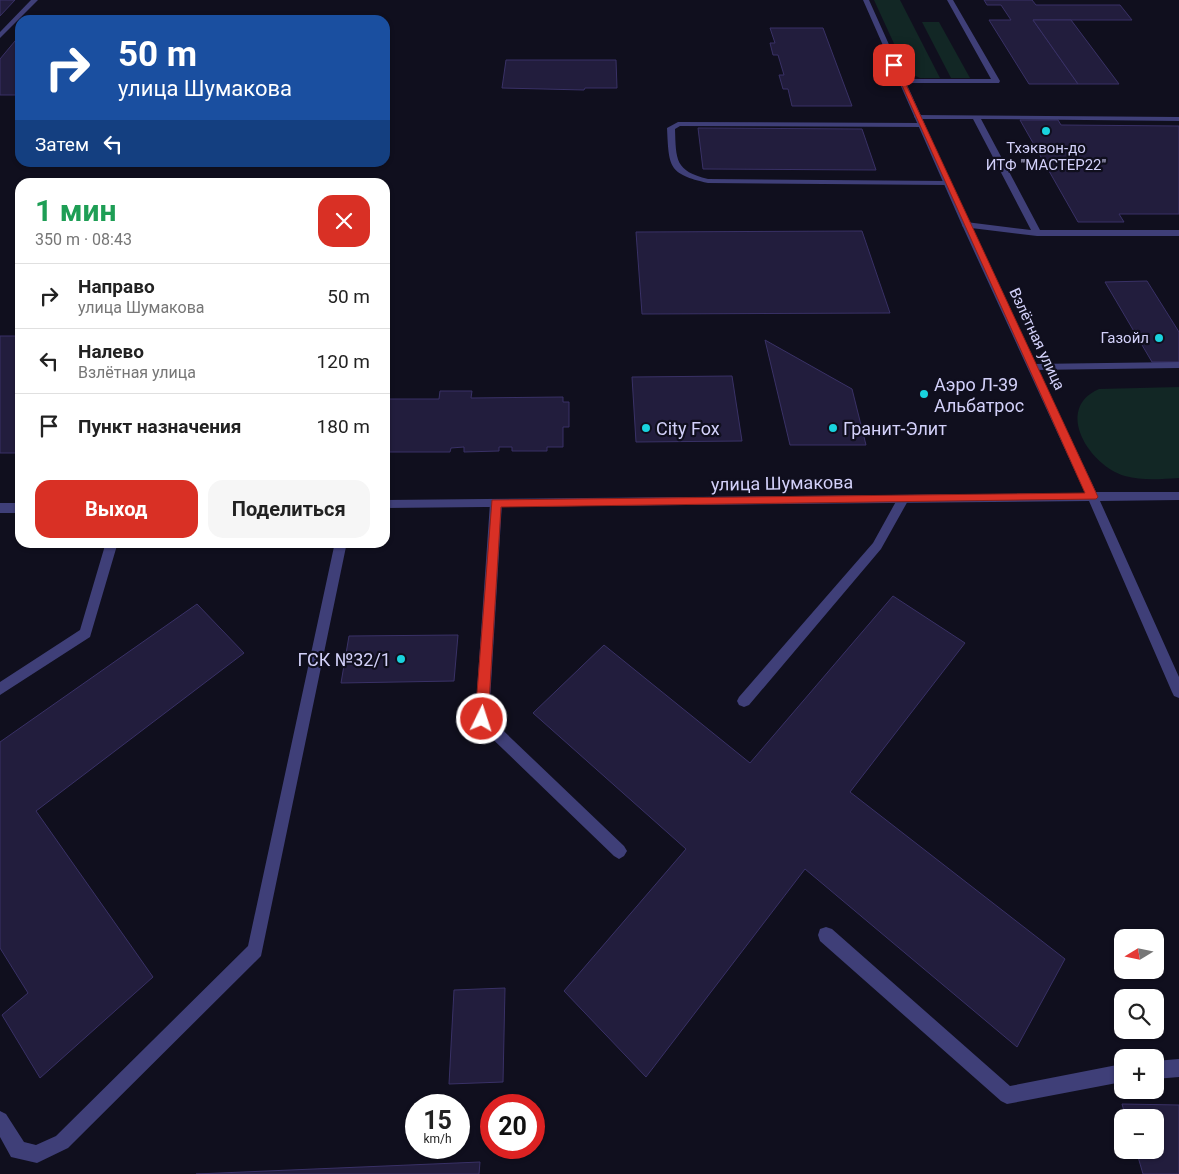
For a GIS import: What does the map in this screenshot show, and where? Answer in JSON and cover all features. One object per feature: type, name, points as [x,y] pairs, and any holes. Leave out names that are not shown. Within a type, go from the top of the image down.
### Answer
[{"type":"street","points":[[20,15],[35,0]]},
{"type":"street","name":"Взлётная улица","points":[[866,0],[966,225],[1033,367],[1179,692]]},
{"type":"street","points":[[902,81],[996,81],[950,0]]},
{"type":"street","points":[[0,36],[15,21]]},
{"type":"street","points":[[976,117],[1037,233]]},
{"type":"street","points":[[947,182],[708,180],[692,178],[679,172],[673,162],[671,128],[678,124],[919,121],[976,117],[1179,119]]},
{"type":"street","points":[[966,225],[1037,233],[1179,233]]},
{"type":"street","points":[[1033,367],[1179,366]]},
{"type":"street","name":"улица Шумакова","points":[[390,504],[1179,496]]},
{"type":"street","points":[[744,701],[877,546],[903,499]]},
{"type":"street","points":[[496,503],[482,719],[619,851]]},
{"type":"street","points":[[0,508],[15,508]]},
{"type":"street","points":[[0,689],[85,633],[110,548]]},
{"type":"street","points":[[0,1120],[18,1150],[37,1154],[62,1142],[255,950],[340,548]]},
{"type":"street","points":[[826,935],[1007,1095],[1114,1075]]},
{"type":"street","points":[[1164,1069],[1179,1068]]},
{"type":"green space","points":[[874,0],[900,0],[940,78],[920,78],[907,72]]},
{"type":"green space","points":[[922,22],[939,22],[970,78],[951,78]]},
{"type":"green space","points":[[1179,387],[1179,478],[1145,479],[1125,476],[1112,470],[1100,461],[1089,449],[1078,423],[1079,410],[1085,398],[1099,389]]},
{"type":"building","points":[[0,0],[15,0],[0,16]]},
{"type":"building","points":[[984,0],[1032,0],[1036,5],[1120,5],[1132,20],[1033,20],[1078,84],[1029,84],[989,20],[1011,20],[1001,5],[987,5]]},
{"type":"building","points":[[1033,20],[1071,20],[1119,84],[1078,84]]},
{"type":"building","points":[[770,28],[823,28],[852,106],[792,106],[788,89],[783,89],[779,75],[784,75],[778,55],[773,55],[770,43],[775,43]]},
{"type":"building","points":[[15,41],[15,95],[0,95],[0,59]]},
{"type":"building","points":[[506,60],[616,60],[617,88],[585,88],[584,90],[502,88]]},
{"type":"building","points":[[1020,120],[1058,120],[1061,125],[1179,126],[1179,214],[1119,214],[1124,222],[1078,222]]},
{"type":"building","points":[[698,128],[862,129],[876,170],[703,169]]},
{"type":"building","points":[[862,231],[890,313],[642,314],[636,232]]},
{"type":"building","points":[[1147,281],[1179,332],[1179,362],[1152,362],[1105,282]]},
{"type":"building","points":[[0,336],[15,336],[15,453],[0,453]]},
{"type":"building","points":[[765,340],[852,389],[866,445],[790,445]]},
{"type":"building","points":[[732,376],[742,441],[636,442],[632,377]]},
{"type":"building","points":[[440,391],[472,391],[471,398],[563,397],[563,402],[569,402],[569,427],[563,427],[563,447],[547,447],[547,451],[512,451],[512,447],[499,447],[499,451],[464,452],[464,447],[451,448],[450,452],[390,452],[390,399],[439,399]]},
{"type":"building","points":[[893,596],[965,643],[850,792],[1065,959],[1017,1047],[805,869],[646,1077],[564,991],[686,849],[533,713],[604,645],[750,763]]},
{"type":"building","points":[[197,604],[244,653],[36,811],[153,977],[40,1078],[2,1015],[28,993],[0,948],[0,742]]},
{"type":"building","name":"ГСК №32/1","points":[[458,635],[454,681],[341,683],[349,636]]},
{"type":"building","points":[[505,988],[503,1082],[449,1084],[454,990]]},
{"type":"building","points":[[1122,1104],[1179,1105],[1179,1174],[1143,1174],[1139,1159],[1164,1159],[1164,1109],[1123,1109]]},
{"type":"building","points":[[480,1162],[479,1174],[196,1174]]},
{"type":"place","name":"Тхэквон-до ИТФ \"МАСТЕР22\"","points":[[1046,131]]},
{"type":"place","name":"Газойл","points":[[1159,338]]},
{"type":"place","name":"Аэро Л-39 Альбатрос","points":[[924,394]]},
{"type":"place","name":"City Fox","points":[[646,428]]},
{"type":"place","name":"Гранит-Элит","points":[[833,428]]},
{"type":"place","name":"ГСК №32/1","points":[[401,659]]},
{"type":"route","points":[[482,719],[496,503],[1092,497],[894,65]]}]
